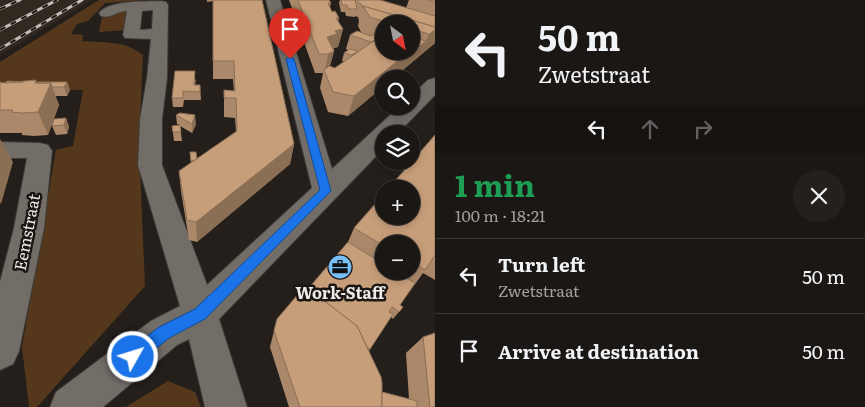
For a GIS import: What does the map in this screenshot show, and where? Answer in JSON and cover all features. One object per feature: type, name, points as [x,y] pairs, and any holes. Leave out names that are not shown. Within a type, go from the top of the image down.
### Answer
[{"type":"street","points":[[273,0],[326,191]]},
{"type":"street","points":[[106,13],[117,8],[154,3],[161,5],[151,119],[150,165],[200,314],[226,407]]},
{"type":"street","points":[[135,6],[131,34],[158,34]]},
{"type":"street","points":[[393,125],[435,84]]},
{"type":"street","points":[[70,407],[164,333],[200,314],[375,143]]},
{"type":"street","name":"Eemstraat","points":[[0,150],[40,151],[29,228],[0,352]]},
{"type":"shaded area","points":[[0,0],[92,0],[0,55]]},
{"type":"shaded area","points":[[99,0],[146,0],[105,3],[88,21],[77,24],[71,34],[83,35],[82,41],[106,42],[129,47],[143,55],[139,143],[145,286],[37,407],[29,407],[22,347],[56,150],[73,146],[83,90],[0,89],[0,62]]},
{"type":"shaded area","points":[[129,11],[127,30],[99,32],[103,12]]},
{"type":"shaded area","points":[[168,381],[195,392],[201,407],[126,407]]},
{"type":"building","points":[[213,0],[262,0],[294,144],[196,222],[187,220],[179,171],[237,131],[236,98],[224,98],[224,90],[235,91],[234,61],[213,61]]},
{"type":"building","points":[[298,0],[329,0],[331,3],[328,3],[332,12],[335,11],[339,18],[336,18],[343,29],[335,31],[337,34],[327,37],[334,51],[328,54],[319,54]]},
{"type":"building","points":[[341,0],[355,0],[357,9],[348,9],[347,5],[342,5]]},
{"type":"building","points":[[358,0],[380,0],[435,16],[435,27],[420,23],[420,15],[394,15],[363,6],[363,8],[358,3]]},
{"type":"building","points":[[363,6],[394,15],[375,15],[375,19],[370,17]]},
{"type":"building","points":[[420,23],[435,27],[435,30],[429,34],[420,32]]},
{"type":"building","points":[[357,31],[371,36],[375,34],[375,40],[371,42],[350,35]]},
{"type":"building","points":[[420,39],[426,41],[420,46]]},
{"type":"building","points":[[375,40],[375,60],[399,60],[386,70],[375,70],[375,79],[354,96],[333,92],[324,70],[329,66],[335,68]]},
{"type":"building","points":[[350,49],[358,51],[352,55],[344,53]]},
{"type":"building","points":[[175,71],[195,71],[194,85],[200,85],[200,92],[183,91],[183,98],[172,98]]},
{"type":"building","points":[[36,80],[35,83],[51,83],[38,112],[23,113],[11,112],[13,110],[0,110],[0,82]]},
{"type":"building","points":[[7,81],[23,82],[6,83]]},
{"type":"building","points":[[37,82],[67,82],[64,87],[52,87],[51,83]]},
{"type":"building","points":[[180,113],[195,115],[192,124],[176,115]]},
{"type":"building","points":[[66,118],[64,125],[52,126],[54,119]]},
{"type":"building","points":[[180,125],[181,132],[173,132],[172,126]]},
{"type":"building","points":[[435,135],[435,255],[425,270],[420,267],[420,235],[375,235],[375,241],[354,228],[375,204],[375,225],[420,225],[420,180],[396,180],[405,170],[420,170],[420,152]]},
{"type":"building","points":[[190,152],[196,152],[197,159],[191,161]]},
{"type":"building","points":[[348,242],[375,258],[375,280],[410,280],[415,283],[400,305],[403,307],[399,312],[392,307],[389,312],[393,314],[370,349],[367,347],[357,326],[308,289]]},
{"type":"building","points":[[305,286],[357,326],[381,377],[382,407],[300,407],[274,331],[277,319]]},
{"type":"building","points":[[435,333],[435,407],[430,407],[423,337]]},
{"type":"building","points":[[382,392],[417,401],[417,407],[382,407]]},
{"type":"railway","points":[[0,9],[20,0]]},
{"type":"railway","points":[[0,30],[57,0]]},
{"type":"railway","points":[[0,49],[82,0]]},
{"type":"place","name":"Work-Staff","points":[[340,267]]},
{"type":"route","points":[[133,357],[164,333],[200,314],[326,191],[290,59]]}]
